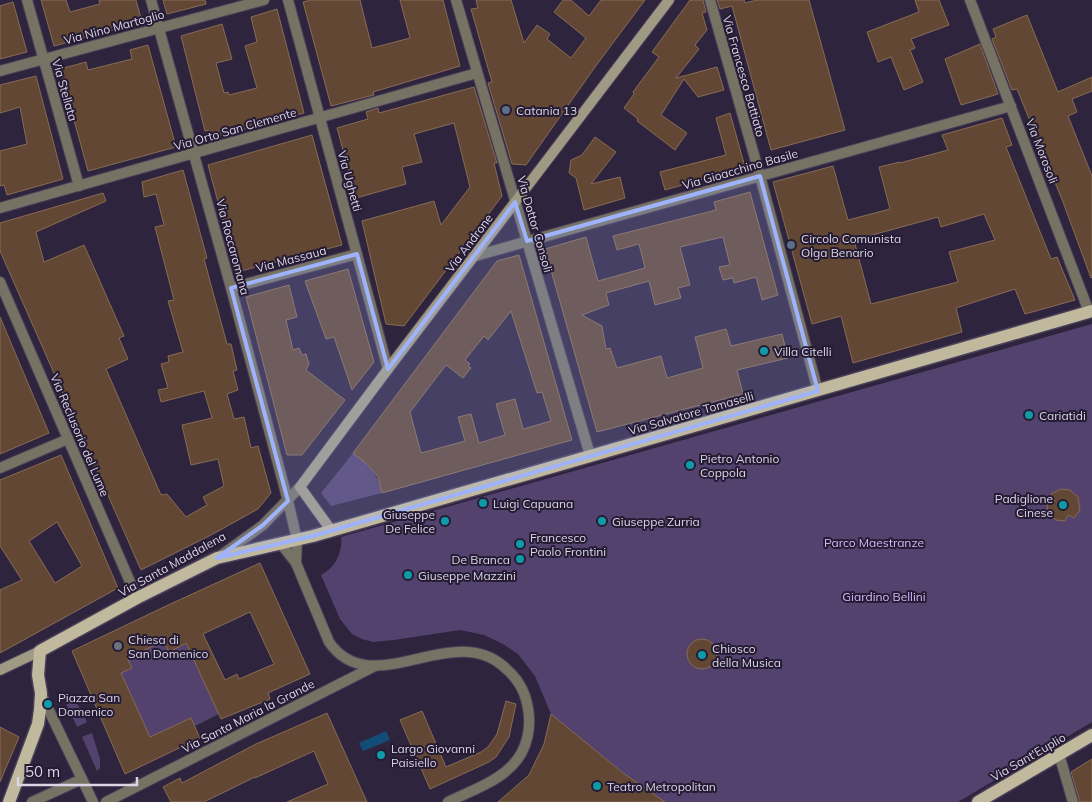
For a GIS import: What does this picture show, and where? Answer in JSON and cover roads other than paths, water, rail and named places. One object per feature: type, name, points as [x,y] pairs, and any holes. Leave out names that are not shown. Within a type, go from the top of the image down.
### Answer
[{"type":"main road","name":"Via Androne","points":[[300,487],[669,0]]},
{"type":"main road","name":"Via Salvatore Tomaselli","points":[[217,558],[296,540],[1091,312]]},
{"type":"main road","points":[[300,487],[331,530]]},
{"type":"main road","name":"Via Santa Maddalena","points":[[40,651],[137,598],[217,558]]},
{"type":"main road","points":[[0,670],[40,651]]},
{"type":"main road","points":[[9,802],[38,724],[41,693],[38,675],[40,651]]},
{"type":"main road","name":"Via Sant'Euplio","points":[[978,802],[1092,735]]},
{"type":"street","name":"Via Stellata","points":[[27,0],[79,186]]},
{"type":"street","name":"Via Roccaromana","points":[[151,0],[288,500],[296,540],[296,563]]},
{"type":"street","name":"Via Nino Martoglio","points":[[0,71],[264,0]]},
{"type":"street","name":"Via Ughetti","points":[[288,0],[388,369]]},
{"type":"street","name":"Via Dottor Consoli","points":[[456,0],[590,456]]},
{"type":"street","name":"Via Francesco Battiato","points":[[710,0],[818,391]]},
{"type":"street","name":"Via Morosoli","points":[[970,0],[1091,312]]},
{"type":"street","name":"Via Orto San Clemente","points":[[0,208],[477,73]]},
{"type":"street","name":"Via Gioacchino Basile","points":[[475,256],[1011,106]]},
{"type":"street","name":"Via Massaua","points":[[231,288],[357,254]]},
{"type":"street","name":"Via Reclusorio del Lume","points":[[0,282],[137,598]]},
{"type":"street","points":[[0,468],[68,439]]},
{"type":"street","name":"Via Androne","points":[[288,500],[300,487]]},
{"type":"street","name":"Via Santa Maddalena","points":[[217,558],[263,525],[288,500]]},
{"type":"street","points":[[281,544],[296,563],[336,652],[352,660],[375,666],[388,666],[450,651],[476,652],[489,656],[500,663],[510,672],[524,693],[530,726],[526,745],[519,757],[510,769],[500,776],[448,802]]},
{"type":"street","name":"Via Santa Maria la Grande","points":[[106,802],[375,666]]},
{"type":"street","points":[[41,693],[93,802]]},
{"type":"street","points":[[1059,754],[1073,802]]},
{"type":"street","points":[[32,802],[82,779]]},
{"type":"water","points":[[386,731],[390,740],[363,751],[359,743]]},
{"type":"place","name":"Catania 13","points":[[506,110]]},
{"type":"place","name":"Circolo Comunista Olga Benario","points":[[791,245]]},
{"type":"place","name":"Villa Citelli","points":[[764,351]]},
{"type":"place","name":"Cariatidi","points":[[1029,415]]},
{"type":"place","name":"Pietro Antonio Coppola","points":[[690,465]]},
{"type":"place","name":"Luigi Capuana","points":[[483,503]]},
{"type":"place","name":"Padiglione Cinese","points":[[1063,505]]},
{"type":"place","name":"Giuseppe De Felice","points":[[445,521]]},
{"type":"place","name":"Giuseppe Zurria","points":[[602,521]]},
{"type":"place","name":"Francesco Paolo Frontini","points":[[520,544]]},
{"type":"place","name":"De Branca","points":[[520,559]]},
{"type":"place","name":"Giuseppe Mazzini","points":[[408,575]]},
{"type":"place","name":"Chiesa di San Domenico","points":[[118,646]]},
{"type":"place","name":"Chiosco della Musica","points":[[702,655]]},
{"type":"place","name":"Piazza San Domenico","points":[[48,704]]},
{"type":"place","name":"Largo Giovanni Paisiello","points":[[381,755]]},
{"type":"place","name":"Teatro Metropolitan","points":[[597,786]]},
{"type":"park label","name":"Parco Maestranze","points":[[874,542]]},
{"type":"park label","name":"Giardino Bellini","points":[[884,596]]}]
